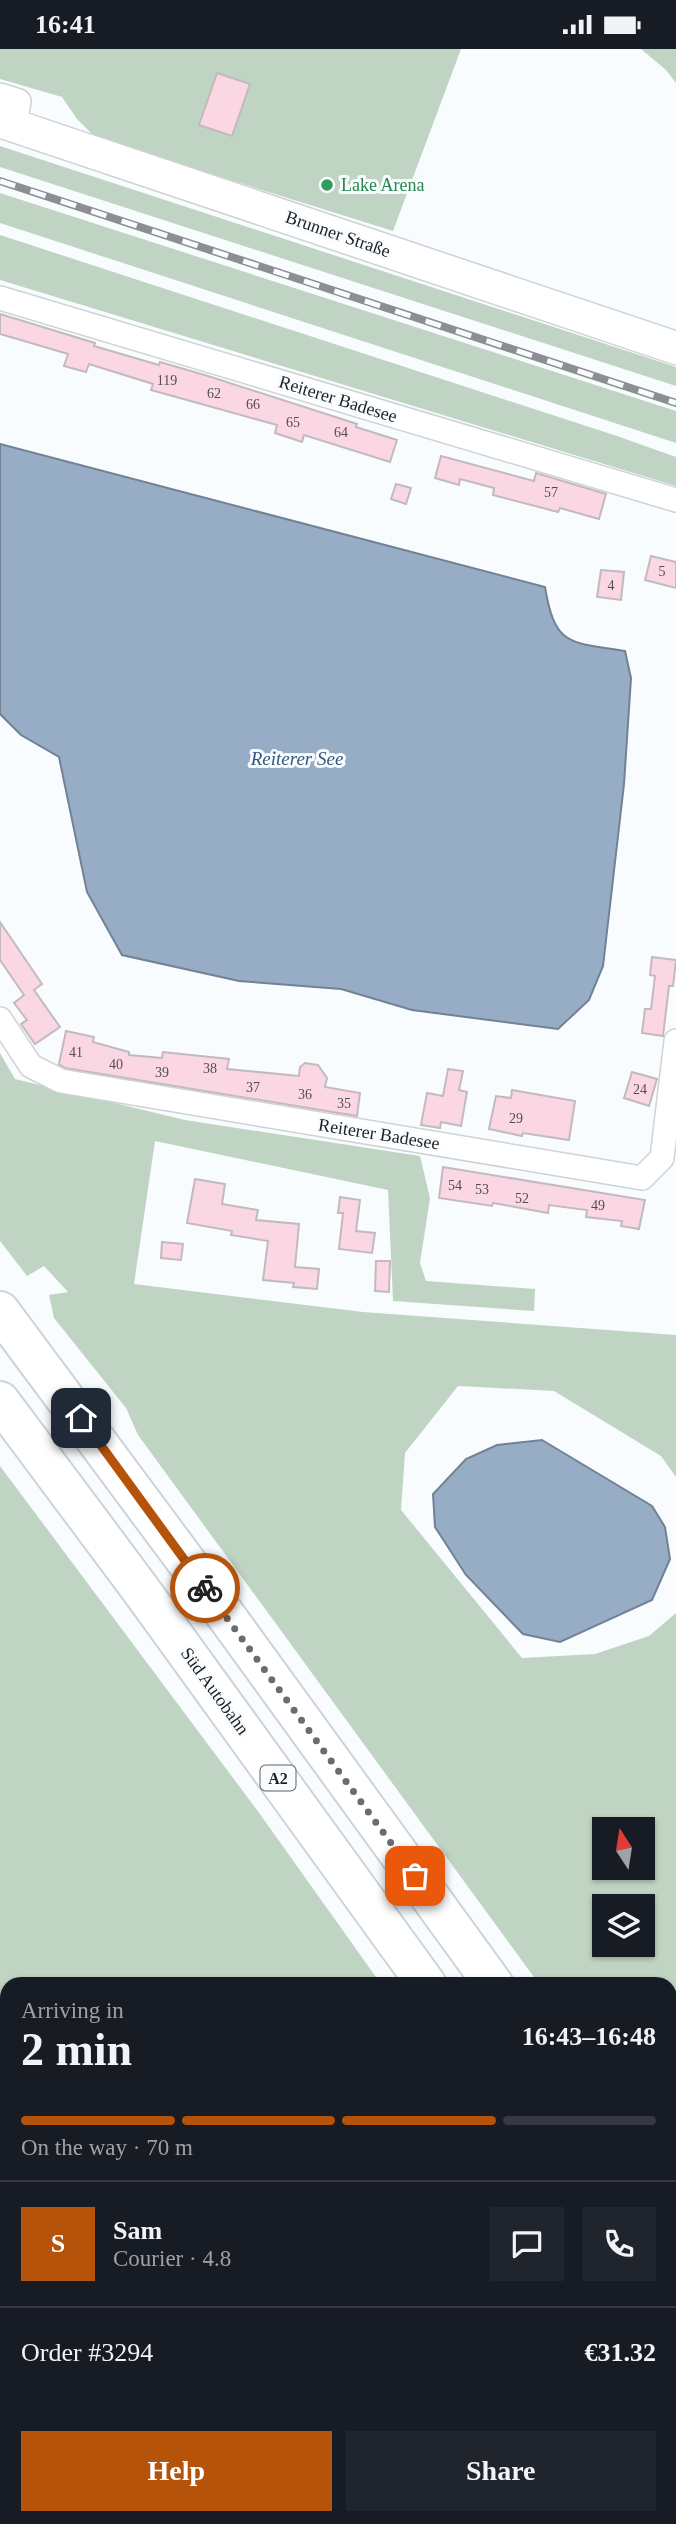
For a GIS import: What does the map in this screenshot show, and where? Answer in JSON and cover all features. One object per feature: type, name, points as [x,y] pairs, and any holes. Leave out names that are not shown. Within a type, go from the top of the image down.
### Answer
[{"type":"highway","points":[[0,1311],[203,1584],[488,1977]]},
{"type":"highway","name":"Süd Autobahn","points":[[0,1401],[141,1590],[420,1977]]},
{"type":"main road","name":"Brunner Straße","points":[[8,123],[676,348]]},
{"type":"street","points":[[0,95],[19,101],[8,123]]},
{"type":"street","name":"Reiterer Badesee","points":[[0,298],[676,500]]},
{"type":"street","name":"Reiterer Badesee","points":[[0,1019],[31,1066],[61,1081],[642,1178],[662,1158],[676,1041]]},
{"type":"green space","name":"Lake Arena","points":[[0,49],[461,49],[393,231],[96,138],[77,119],[62,97],[0,79]]},
{"type":"green space","points":[[641,49],[676,49],[676,83],[666,70]]},
{"type":"green space","points":[[0,146],[676,367],[676,386],[0,167]]},
{"type":"green space","points":[[0,193],[676,411],[676,443],[0,223]]},
{"type":"green space","points":[[0,235],[676,457],[676,486],[0,280]]},
{"type":"green space","points":[[0,1053],[15,1079],[185,1120],[420,1156],[430,1198],[420,1263],[426,1281],[535,1289],[534,1311],[393,1301],[388,1190],[155,1141],[134,1284],[363,1312],[676,1335],[676,1477],[661,1456],[554,1391],[458,1386],[405,1453],[401,1510],[522,1658],[595,1654],[649,1636],[676,1613],[676,1977],[534,1977],[138,1435],[126,1408],[54,1318],[49,1295],[68,1292],[44,1266],[27,1276],[0,1241]]},
{"type":"green space","points":[[0,1466],[257,1810],[376,1977],[0,1977]]},
{"type":"water","name":"Reiterer See","points":[[0,444],[545,587],[549,607],[560,632],[579,643],[625,651],[631,678],[624,784],[603,966],[589,1000],[558,1029],[412,1010],[341,989],[239,981],[122,955],[87,892],[59,757],[21,735],[0,714]]},
{"type":"water","points":[[542,1440],[652,1506],[665,1527],[670,1559],[652,1600],[560,1642],[523,1634],[466,1575],[435,1527],[433,1494],[466,1459],[497,1445]]},
{"type":"building","points":[[217,73],[250,84],[232,136],[199,125]]},
{"type":"building","points":[[0,314],[95,343],[94,346],[208,376],[357,424],[356,427],[397,440],[390,462],[304,435],[302,442],[275,433],[277,425],[151,390],[153,384],[89,364],[86,372],[64,366],[68,354],[0,334]]},
{"type":"building","points":[[441,456],[534,481],[536,473],[606,494],[599,519],[560,508],[558,512],[493,495],[494,488],[460,479],[459,485],[435,478]]},
{"type":"building","points":[[396,484],[411,488],[406,504],[391,499]]},
{"type":"building","points":[[651,556],[676,562],[676,588],[645,580]]},
{"type":"building","points":[[601,570],[624,572],[621,600],[597,597]]},
{"type":"building","points":[[0,922],[42,984],[34,990],[60,1027],[35,1044],[21,1024],[27,1020],[14,1003],[24,995],[0,960]]},
{"type":"building","points":[[652,957],[676,960],[673,986],[669,986],[663,1036],[642,1033],[645,1009],[651,1009],[655,976],[650,975]]},
{"type":"building","points":[[66,1031],[94,1037],[93,1042],[129,1052],[129,1055],[162,1058],[163,1052],[229,1059],[227,1069],[299,1076],[300,1067],[305,1063],[318,1065],[327,1078],[325,1087],[360,1093],[357,1116],[65,1068],[59,1064]]},
{"type":"building","points":[[448,1069],[463,1071],[459,1090],[467,1092],[461,1126],[441,1122],[440,1128],[421,1125],[427,1093],[443,1096]]},
{"type":"building","points":[[632,1072],[657,1079],[649,1106],[624,1098]]},
{"type":"building","points":[[512,1090],[575,1101],[569,1140],[523,1133],[522,1136],[489,1129],[496,1096],[511,1098]]},
{"type":"building","points":[[443,1167],[645,1200],[639,1229],[621,1226],[622,1221],[586,1217],[587,1210],[549,1205],[548,1213],[493,1203],[492,1206],[439,1198]]},
{"type":"building","points":[[195,1179],[225,1184],[222,1204],[258,1210],[256,1220],[299,1224],[295,1267],[319,1269],[317,1289],[293,1287],[294,1283],[263,1280],[268,1241],[231,1235],[232,1231],[187,1223]]},
{"type":"building","points":[[340,1197],[360,1200],[356,1231],[375,1233],[372,1253],[339,1249],[343,1213],[338,1213]]},
{"type":"building","points":[[162,1242],[183,1244],[181,1260],[161,1258]]},
{"type":"building","points":[[376,1261],[390,1261],[389,1292],[375,1291]]},
{"type":"railway","points":[[0,181],[676,403]]},
{"type":"way so far","points":[[205,1588],[415,1876]]},
{"type":"place","name":"Lake Arena","points":[[327,185]]},
{"type":"route","points":[[81,1418],[205,1588]]}]
